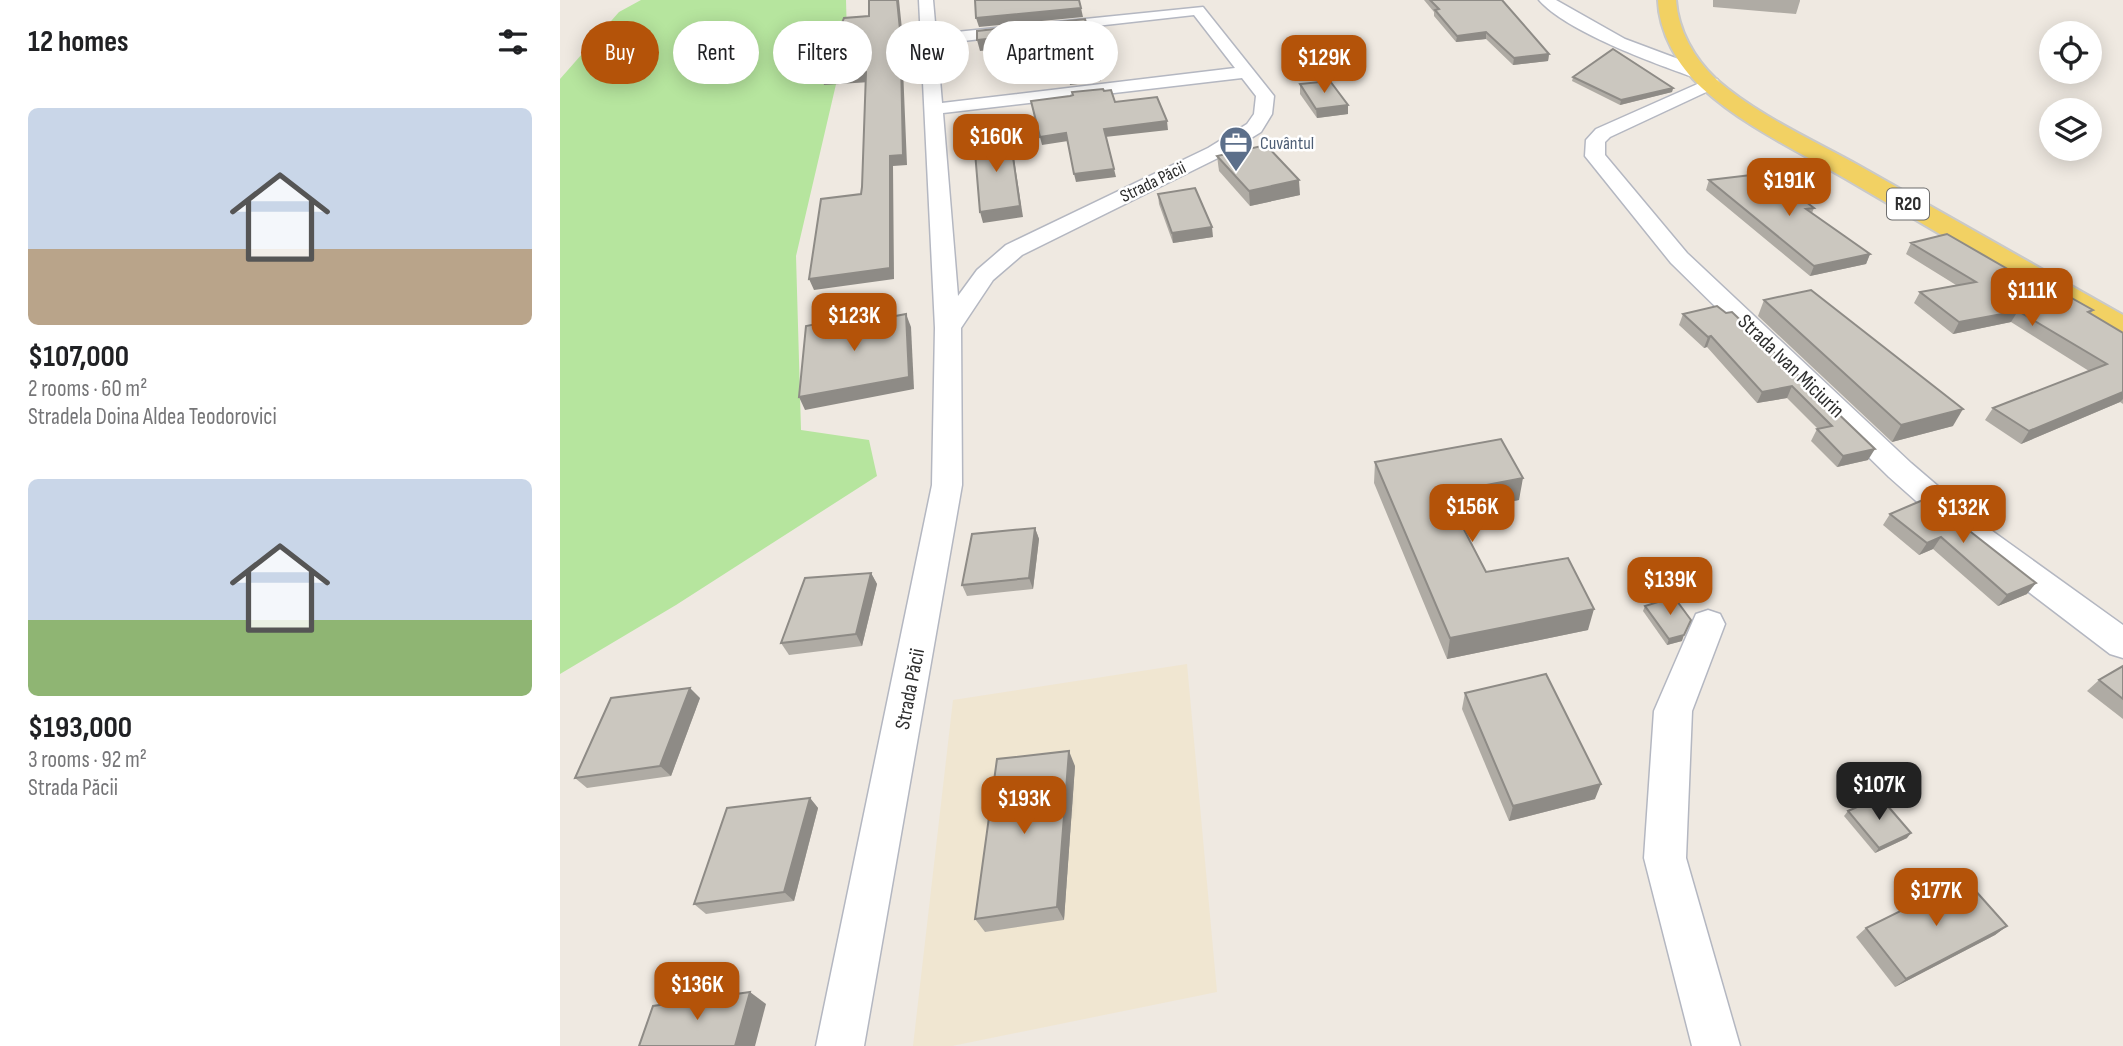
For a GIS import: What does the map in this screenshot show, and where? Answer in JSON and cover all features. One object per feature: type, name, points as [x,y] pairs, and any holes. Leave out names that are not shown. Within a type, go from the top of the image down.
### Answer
[{"type":"main road","name":"R20","points":[[1667,0],[1667,16],[1672,29],[1705,78],[1743,107],[2123,328]]},
{"type":"street","name":"Strada Păcii","points":[[926,0],[927,21]]},
{"type":"street","points":[[1546,0],[1617,41],[1705,78]]},
{"type":"street","name":"Strada Păcii","points":[[948,328],[985,275],[1014,250],[1215,152],[1254,128],[1263,114],[1265,96],[1246,72],[1204,5],[1104,15],[969,34]]},
{"type":"street","points":[[933,109],[1246,72]]},
{"type":"street","name":"Strada Ivan Miciurin","points":[[1705,78],[1603,133],[1595,140],[1595,156],[1679,258],[1900,471],[1970,531],[2123,644]]},
{"type":"street","name":"Strada Păcii","points":[[840,1046],[947,485],[948,328],[931,84]]},
{"type":"street","points":[[1708,624],[1673,711],[1665,858],[1716,1046]]},
{"type":"shaded area","points":[[1187,664],[1217,992],[952,1046],[913,1046],[953,700]]},
{"type":"green space","points":[[641,0],[846,0],[847,21],[773,21],[773,84],[836,84],[796,256],[801,430],[869,440],[877,476],[676,605],[560,674],[560,79],[581,55],[581,84],[659,84],[659,21],[611,21],[619,12]]},
{"type":"building","points":[[869,0],[897,0],[899,21],[886,21],[886,84],[902,84],[903,155],[890,156],[890,268],[809,279],[821,199],[861,194],[866,84],[872,84],[872,21],[843,21],[844,18],[869,16]]},
{"type":"building","points":[[975,0],[1079,0],[1081,8],[976,18]]},
{"type":"building","points":[[1430,0],[1502,0],[1549,54],[1514,58],[1486,32],[1457,36]]},
{"type":"building","points":[[983,30],[983,39],[977,40],[977,31]]},
{"type":"building","points":[[1613,49],[1673,88],[1621,100],[1573,77]]},
{"type":"building","points":[[1330,81],[1348,105],[1316,109],[1300,84]]},
{"type":"building","points":[[1111,90],[1115,102],[1157,97],[1167,121],[1104,129],[1114,169],[1074,174],[1066,133],[1040,137],[1031,101],[1070,96],[1073,95],[1072,92]]},
{"type":"building","points":[[1010,136],[1020,206],[980,212],[974,140]]},
{"type":"building","points":[[1266,145],[1299,180],[1249,191],[1217,156]]},
{"type":"building","points":[[1768,173],[1814,208],[1806,209],[1870,254],[1814,266],[1709,180]]},
{"type":"building","points":[[1195,188],[1212,227],[1172,233],[1158,194]]},
{"type":"building","points":[[1947,234],[2018,275],[2025,272],[2093,310],[2088,312],[2123,333],[2123,392],[2029,431],[1993,408],[2107,364],[2018,311],[1959,322],[1920,292],[1976,282],[1911,243]]},
{"type":"building","points":[[1811,290],[1963,409],[1901,425],[1764,300]]},
{"type":"building","points":[[1717,306],[1726,313],[1732,312],[1875,449],[1843,456],[1817,429],[1832,426],[1792,386],[1762,392],[1711,336],[1708,337],[1683,314]]},
{"type":"building","points":[[890,310],[890,317],[906,314],[909,377],[799,397],[806,326]]},
{"type":"building","points":[[1501,439],[1523,478],[1445,493],[1486,572],[1568,558],[1594,609],[1450,638],[1375,462]]},
{"type":"building","points":[[1923,500],[1934,508],[1939,507],[2036,583],[2007,595],[1941,537],[1927,543],[1890,514]]},
{"type":"building","points":[[1035,528],[1029,578],[962,585],[972,534]]},
{"type":"building","points":[[871,573],[856,634],[781,643],[805,578]]},
{"type":"building","points":[[1674,597],[1691,620],[1684,635],[1669,639],[1645,606]]},
{"type":"building","points":[[2123,666],[2123,699],[2099,680]]},
{"type":"building","points":[[1546,674],[1601,784],[1513,806],[1465,693]]},
{"type":"building","points":[[690,688],[660,766],[575,778],[611,698]]},
{"type":"building","points":[[1069,751],[1057,907],[975,919],[997,759]]},
{"type":"building","points":[[1880,797],[1911,833],[1879,848],[1848,811]]},
{"type":"building","points":[[810,798],[784,892],[694,904],[727,808]]},
{"type":"building","points":[[1965,879],[2007,926],[1906,979],[1866,928]]},
{"type":"building","points":[[750,992],[735,1046],[639,1046],[653,1006]]},
{"type":"place","name":"Cuvântul","points":[[1236,173]]}]
